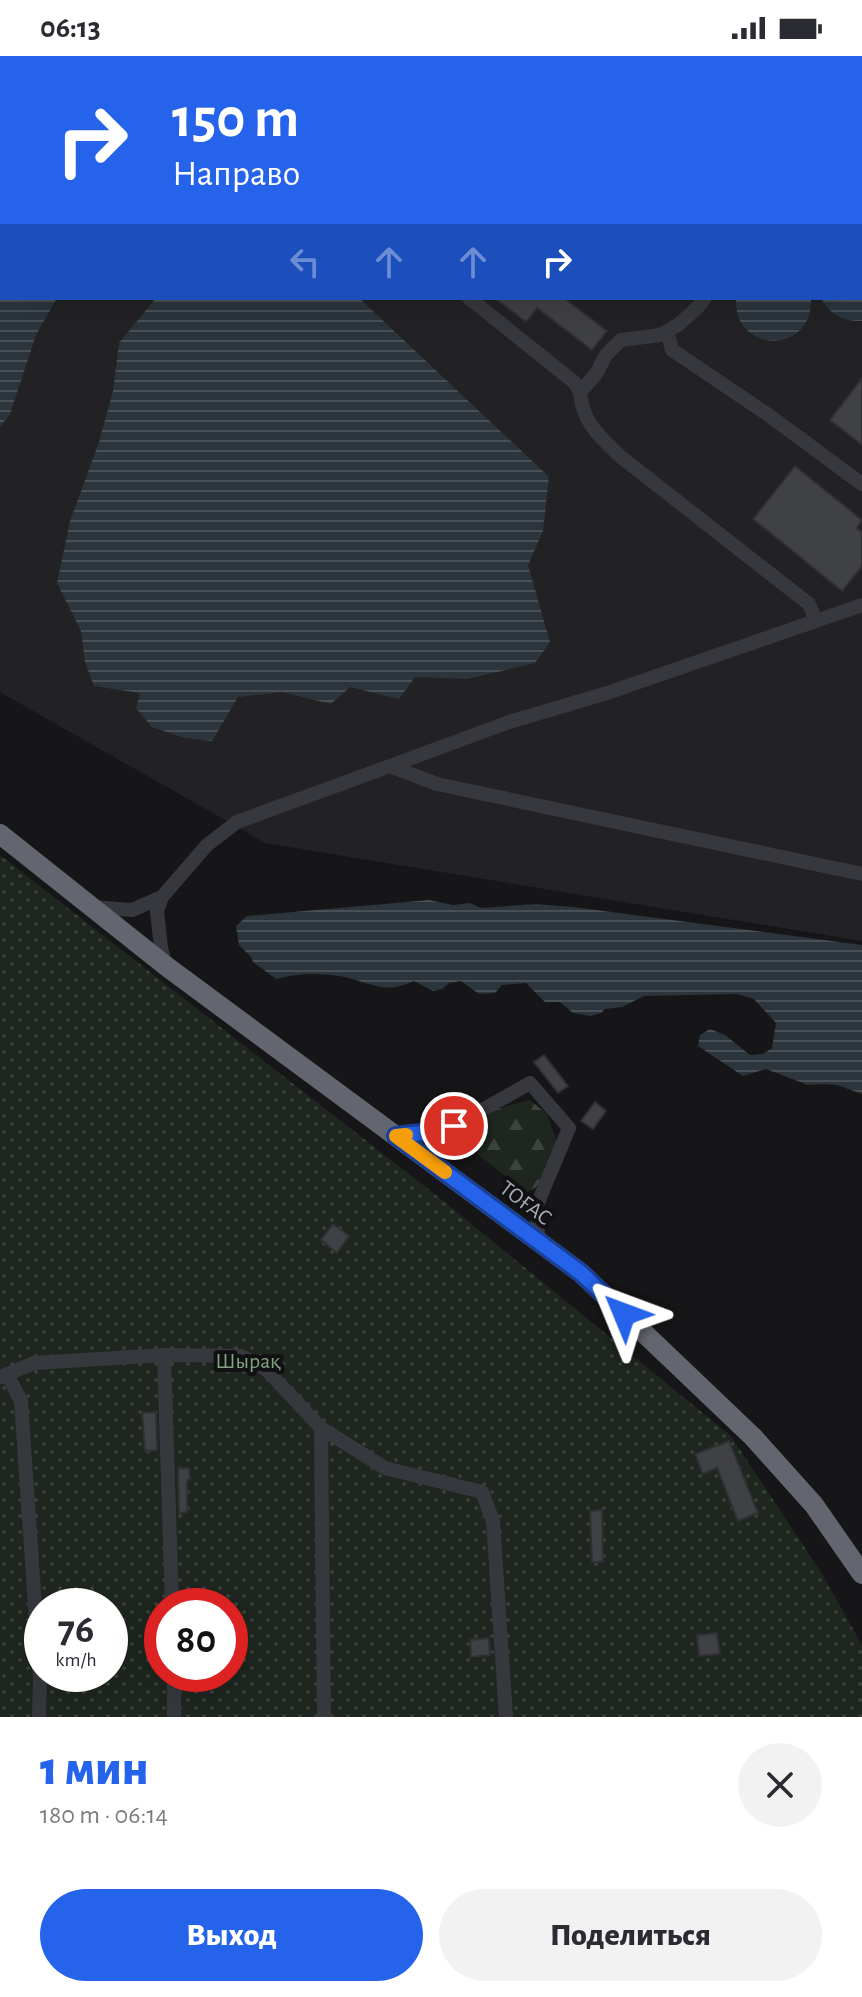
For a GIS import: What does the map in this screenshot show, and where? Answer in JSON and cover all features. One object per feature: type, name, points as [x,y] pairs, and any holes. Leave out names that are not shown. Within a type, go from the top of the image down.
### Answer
[{"type":"highway","name":"ТОҒАС","points":[[0,834],[166,966],[581,1273],[753,1437],[814,1505],[862,1574]]},
{"type":"street","points":[[472,300],[574,382],[580,392],[581,409],[596,432],[621,457],[809,604],[816,620]]},
{"type":"street","points":[[580,392],[596,374],[606,355],[621,340],[660,335],[678,325],[703,300]]},
{"type":"street","points":[[667,331],[672,350],[767,414],[862,484]]},
{"type":"street","points":[[166,966],[157,911],[162,897],[207,845],[237,822],[509,722],[607,693],[862,605]]},
{"type":"street","points":[[390,766],[437,784],[862,874]]},
{"type":"street","points":[[91,907],[132,910],[162,897]]},
{"type":"street","points":[[396,1136],[454,1126],[530,1083],[569,1128],[537,1205],[538,1241]]},
{"type":"street","points":[[164,1355],[171,1588]]},
{"type":"street","points":[[39,1717],[40,1679],[21,1401],[3,1375],[34,1363],[164,1355],[241,1356],[264,1367],[321,1428],[385,1468],[482,1492],[493,1521],[506,1717]]},
{"type":"street","points":[[321,1428],[324,1717]]},
{"type":"street","points":[[174,1692],[174,1717]]},
{"type":"shaded area","points":[[0,300],[862,300],[862,941],[265,843],[0,692]]},
{"type":"shaded area","points":[[0,300],[56,300],[36,335],[10,414],[0,427]]},
{"type":"shaded area","points":[[154,300],[361,300],[549,477],[543,531],[528,565],[550,642],[535,663],[467,679],[415,677],[399,699],[350,687],[331,704],[282,692],[238,697],[212,741],[185,738],[152,727],[136,708],[140,693],[94,686],[85,662],[81,631],[57,583],[70,521],[99,442],[113,391],[119,343]]},
{"type":"shaded area","points":[[736,300],[811,300],[809,317],[800,330],[788,338],[774,341],[759,338],[747,330],[738,317]]},
{"type":"shaded area","points":[[822,300],[862,300],[862,321],[843,319]]},
{"type":"shaded area","points":[[429,900],[453,905],[470,903],[481,908],[536,904],[573,907],[862,945],[862,1094],[837,1085],[808,1085],[766,1069],[743,1076],[698,1046],[700,1035],[710,1029],[725,1035],[750,1055],[763,1054],[772,1048],[776,1023],[754,999],[737,994],[644,996],[622,1007],[605,1009],[590,1016],[573,1013],[560,1002],[545,1002],[526,983],[502,985],[495,993],[479,994],[461,981],[433,991],[414,981],[389,988],[324,974],[276,979],[253,962],[239,945],[236,926],[247,916]]},
{"type":"green space","name":"Шырақ","points":[[0,855],[437,1196],[731,1436],[822,1574],[862,1645],[862,1717],[0,1717]]},
{"type":"green space","points":[[530,1100],[547,1114],[558,1145],[550,1166],[544,1166],[545,1176],[535,1188],[525,1193],[455,1135],[490,1111]]},
{"type":"building","points":[[498,300],[567,300],[607,331],[592,350],[537,308],[526,322]]},
{"type":"building","points":[[862,378],[862,445],[830,420]]},
{"type":"building","points":[[795,466],[862,520],[857,528],[862,532],[862,566],[842,591],[753,519]]},
{"type":"building","points":[[544,1055],[568,1086],[558,1093],[534,1062]]},
{"type":"building","points":[[595,1102],[606,1111],[593,1129],[581,1121]]},
{"type":"building","points":[[333,1224],[349,1236],[337,1253],[321,1240]]},
{"type":"building","points":[[156,1412],[157,1450],[145,1451],[142,1413]]},
{"type":"building","points":[[729,1441],[758,1513],[738,1521],[717,1468],[703,1474],[695,1454]]},
{"type":"building","points":[[178,1468],[189,1468],[190,1480],[187,1480],[187,1512],[179,1513]]},
{"type":"building","points":[[602,1510],[603,1562],[592,1562],[590,1511]]},
{"type":"building","points":[[717,1633],[720,1654],[699,1656],[697,1635]]},
{"type":"building","points":[[489,1638],[490,1655],[471,1657],[470,1640]]},
{"type":"slow traffic","points":[[406,1135],[396,1136],[445,1172]]},
{"type":"route","points":[[454,1126],[396,1136],[581,1273],[624,1314]]}]
